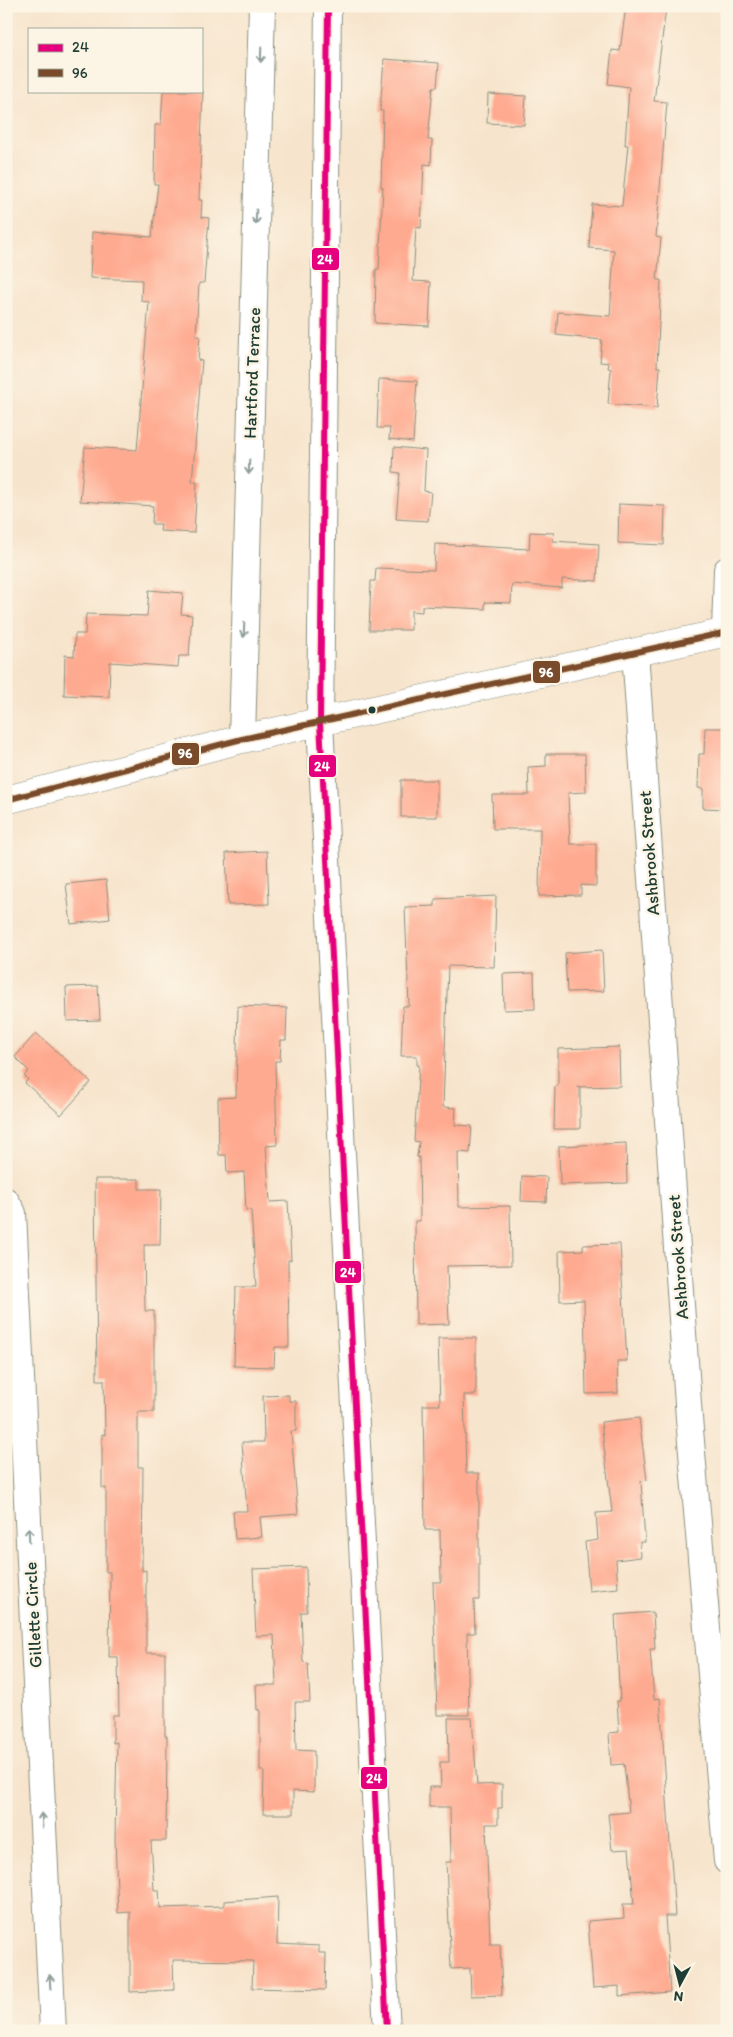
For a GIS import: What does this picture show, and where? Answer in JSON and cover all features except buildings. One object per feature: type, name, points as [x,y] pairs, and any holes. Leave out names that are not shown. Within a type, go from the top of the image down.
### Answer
[{"type":"street","name":"Hartford Terrace","points":[[242,739],[262,6]]},
{"type":"street","points":[[328,6],[320,722],[387,2031]]},
{"type":"street","points":[[6,800],[242,739],[726,632],[727,570]]},
{"type":"street","name":"Ashbrook Street","points":[[635,652],[689,1418],[727,1861]]},
{"type":"street","name":"Gillette Circle","points":[[6,1201],[13,1213],[53,2031]]},
{"type":"transit line","name":"24","points":[[328,6],[320,722],[387,2031]]},
{"type":"transit line","name":"96","points":[[6,800],[242,739],[727,632]]}]
